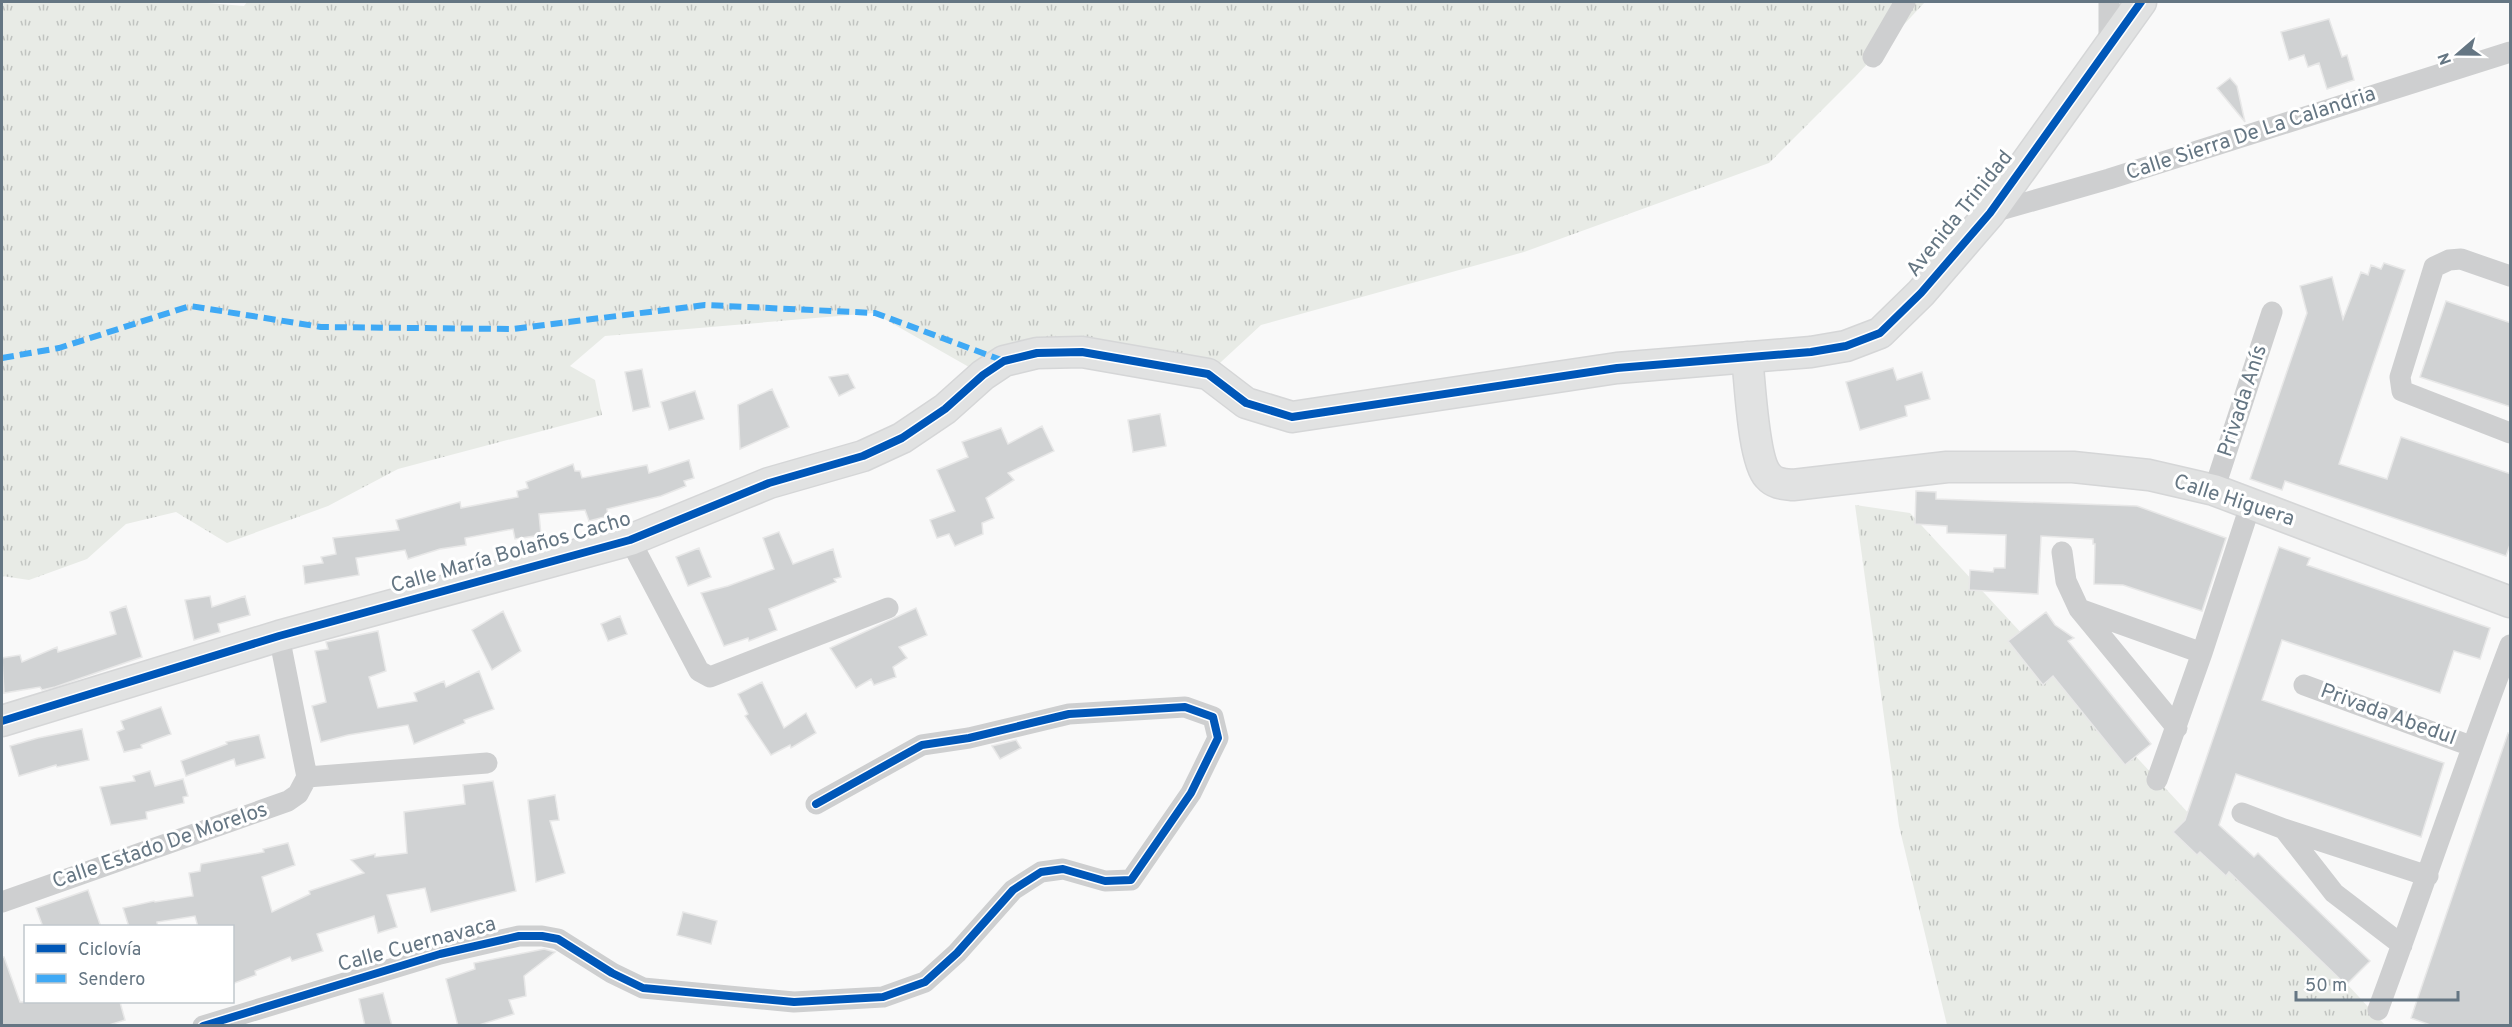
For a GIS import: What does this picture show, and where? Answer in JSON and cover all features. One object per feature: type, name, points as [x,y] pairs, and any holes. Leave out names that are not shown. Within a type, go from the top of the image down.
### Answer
[{"type":"street","points":[[1873,57],[1905,2]]},
{"type":"street","points":[[2109,2],[2109,45]]},
{"type":"street","name":"Avenida Trinidad","points":[[1004,361],[1037,353],[1082,351],[1208,374],[1246,402],[1292,417],[1617,368],[1811,352],[1846,346],[1880,333],[1921,293],[1990,213],[2141,2]]},
{"type":"street","name":"Calle Sierra De La Calandria","points":[[1990,213],[2109,179],[2511,52]]},
{"type":"street","points":[[2511,276],[2461,259],[2449,260],[2434,267],[2400,377],[2402,391],[2511,433]]},
{"type":"street","name":"Privada Anís","points":[[2214,490],[2272,312]]},
{"type":"street","name":"Calle Higuera","points":[[1747,357],[1758,453],[1767,476],[1779,484],[1793,485],[1837,478],[1947,467],[2073,467],[2149,475],[2214,490],[2511,602]]},
{"type":"street","name":"Calle María Bolaños Cacho","points":[[2,721],[279,636],[630,540],[769,483],[863,456],[902,438],[945,409],[983,375],[1004,361]]},
{"type":"street","points":[[2157,780],[2177,728],[2251,504]]},
{"type":"street","points":[[630,540],[699,671],[710,677],[888,608]]},
{"type":"street","points":[[2062,552],[2066,581],[2079,609],[2177,728]]},
{"type":"street","points":[[2079,609],[2202,653]]},
{"type":"street","points":[[279,636],[307,777],[487,763]]},
{"type":"street","name":"Privada Abedul","points":[[2378,1010],[2428,876],[2471,746],[2511,645]]},
{"type":"street","name":"Privada Abedul","points":[[2304,684],[2471,746]]},
{"type":"street","name":"Calle Cuernavaca","points":[[203,1026],[440,954],[519,936],[558,939],[612,973],[644,988],[794,1002],[883,997],[925,982],[957,953],[1013,891],[1041,872],[1063,869],[1105,881],[1131,880],[1191,793],[1218,738],[1214,717],[1185,707],[1069,714],[969,738],[922,745],[816,804]]},
{"type":"street","name":"Calle Estado De Morelos","points":[[2,903],[288,801],[298,794],[307,777]]},
{"type":"street","points":[[2242,813],[2428,876]]},
{"type":"street","points":[[2284,829],[2334,893],[2402,945]]},
{"type":"green space","points":[[2,2],[196,2],[244,6],[247,2],[1925,2],[1855,77],[1769,163],[1524,252],[1261,325],[1208,374],[1082,352],[983,375],[874,313],[605,336],[570,366],[595,380],[602,415],[398,469],[328,506],[227,543],[176,512],[126,524],[87,559],[29,580],[2,576]]},
{"type":"green space","points":[[1855,505],[1910,513],[2385,1025],[1947,1025],[1899,826]]},
{"type":"building","points":[[2329,19],[2342,57],[2347,55],[2354,80],[2327,89],[2319,63],[2308,67],[2304,55],[2289,60],[2281,32]]},
{"type":"building","points":[[2230,78],[2237,86],[2245,122],[2217,88]]},
{"type":"building","points":[[2384,263],[2405,270],[2339,464],[2387,479],[2401,437],[2511,474],[2511,542],[2506,556],[2285,481],[2282,490],[2250,479],[2307,313],[2300,286],[2332,277],[2343,319],[2361,272],[2368,275],[2371,265],[2381,269]]},
{"type":"building","points":[[2446,301],[2511,323],[2511,407],[2420,377]]},
{"type":"building","points":[[1893,368],[1897,380],[1922,372],[1930,399],[1905,406],[1907,416],[1860,430],[1846,382]]},
{"type":"building","points":[[642,369],[650,407],[633,411],[625,372]]},
{"type":"building","points":[[848,374],[855,388],[839,396],[829,377]]},
{"type":"building","points":[[772,389],[789,427],[740,449],[738,405]]},
{"type":"building","points":[[695,391],[704,419],[669,430],[661,402]]},
{"type":"building","points":[[1160,414],[1166,446],[1133,452],[1128,420]]},
{"type":"building","points":[[1042,426],[1054,451],[1008,473],[1014,480],[986,498],[994,518],[982,523],[983,534],[955,546],[949,534],[937,538],[930,520],[955,511],[937,470],[968,457],[962,442],[1001,428],[1008,444]]},
{"type":"building","points":[[689,460],[694,478],[684,481],[686,486],[661,496],[607,509],[608,516],[589,521],[585,510],[539,514],[541,535],[515,539],[513,529],[465,538],[466,545],[440,549],[408,559],[405,550],[356,558],[359,575],[305,584],[303,566],[323,563],[321,557],[336,554],[333,538],[399,530],[396,520],[460,502],[461,508],[518,497],[517,491],[528,488],[526,482],[573,464],[575,471],[580,471],[582,478],[647,465],[649,473]]},
{"type":"building","points":[[1916,491],[1936,492],[1936,499],[2137,506],[2226,538],[2202,611],[2123,585],[2094,584],[2095,544],[2093,544],[2093,539],[2041,536],[2038,594],[1969,590],[1970,570],[1993,572],[1994,568],[2005,568],[2006,535],[1947,533],[1947,526],[1915,524]]},
{"type":"building","points":[[779,532],[793,564],[833,549],[841,577],[834,579],[836,582],[769,609],[777,630],[749,641],[748,638],[724,646],[701,593],[774,569],[763,538]]},
{"type":"building","points":[[2279,547],[2310,558],[2307,565],[2490,628],[2480,659],[2454,651],[2440,693],[2282,640],[2262,700],[2444,763],[2421,837],[2236,774],[2219,825],[2254,857],[2258,853],[2370,961],[2346,985],[2229,872],[2226,876],[2200,852],[2197,855],[2173,832],[2185,820]]},
{"type":"building","points":[[699,548],[711,577],[688,586],[676,557]]},
{"type":"building","points":[[210,596],[212,607],[245,596],[250,615],[218,624],[220,632],[194,640],[185,600]]},
{"type":"building","points":[[126,606],[142,657],[55,687],[4,693],[2,658],[20,655],[22,662],[57,647],[58,652],[116,634],[110,612]]},
{"type":"building","points":[[916,608],[927,635],[899,647],[907,658],[893,667],[896,677],[874,685],[871,679],[856,688],[830,648]]},
{"type":"building","points":[[503,611],[521,651],[492,670],[472,630]]},
{"type":"building","points":[[2046,612],[2055,625],[2074,638],[2068,641],[2151,744],[2125,765],[2053,676],[2043,685],[2008,641]]},
{"type":"building","points":[[620,616],[627,634],[608,641],[601,624]]},
{"type":"building","points":[[378,631],[386,671],[369,677],[378,708],[417,701],[414,693],[444,681],[446,687],[479,671],[494,709],[464,720],[465,723],[414,744],[408,725],[321,742],[312,706],[326,702],[315,651],[328,649],[326,642]]},
{"type":"building","points":[[762,682],[784,728],[806,713],[816,733],[791,748],[790,745],[771,755],[745,716],[748,714],[738,694]]},
{"type":"building","points":[[161,707],[171,734],[141,745],[142,748],[124,752],[117,732],[124,729],[121,721]]},
{"type":"building","points":[[82,729],[89,760],[57,767],[56,765],[19,776],[10,746]]},
{"type":"building","points":[[2508,733],[2511,734],[2511,1026],[2433,1026],[2411,1018]]},
{"type":"building","points":[[259,735],[265,758],[236,766],[234,759],[186,776],[181,761],[227,744],[226,742]]},
{"type":"building","points":[[1016,740],[1021,748],[1000,759],[992,746]]},
{"type":"building","points":[[150,771],[155,786],[183,779],[188,796],[183,797],[184,803],[146,812],[147,819],[111,825],[100,787],[135,781],[133,776]]},
{"type":"building","points":[[493,781],[516,891],[431,912],[425,888],[387,895],[397,927],[378,933],[374,916],[317,934],[323,951],[292,961],[290,957],[255,971],[256,975],[234,983],[234,925],[197,925],[195,916],[157,922],[158,925],[128,925],[123,908],[193,896],[189,873],[200,871],[201,864],[264,852],[263,849],[288,843],[295,865],[262,877],[272,912],[310,894],[309,891],[364,873],[351,860],[375,854],[375,857],[407,853],[404,812],[465,804],[463,785]]},
{"type":"building","points":[[555,795],[559,820],[550,821],[565,873],[536,882],[528,800]]},
{"type":"building","points":[[88,890],[100,925],[42,925],[36,908]]},
{"type":"building","points":[[683,912],[717,921],[711,944],[677,935]]},
{"type":"building","points":[[544,949],[555,952],[524,976],[526,996],[509,1000],[514,1014],[476,1026],[458,1026],[446,979],[475,969],[474,963]]},
{"type":"building","points":[[2,957],[4,957],[20,1002],[120,1003],[125,1020],[106,1026],[2,1026]]},
{"type":"building","points":[[383,993],[392,1026],[365,1026],[359,999]]},
{"type":"marked path","points":[[2,358],[59,348],[190,306],[321,327],[513,329],[705,305],[875,313],[1004,361]]},
{"type":"cycle path","points":[[2,721],[279,636],[630,540],[769,483],[863,456],[902,438],[945,409],[983,375],[1004,361],[1037,353],[1082,352],[1208,374],[1246,403],[1292,417],[1617,368],[1811,352],[1846,346],[1880,333],[1921,293],[1990,213],[2141,2]]},
{"type":"cycle path","points":[[203,1026],[440,954],[519,936],[558,939],[612,973],[643,988],[794,1002],[883,997],[925,982],[957,953],[1013,890],[1041,872],[1063,869],[1105,881],[1131,880],[1191,793],[1218,738],[1213,717],[1185,707],[1069,714],[969,738],[922,745],[816,804]]}]
